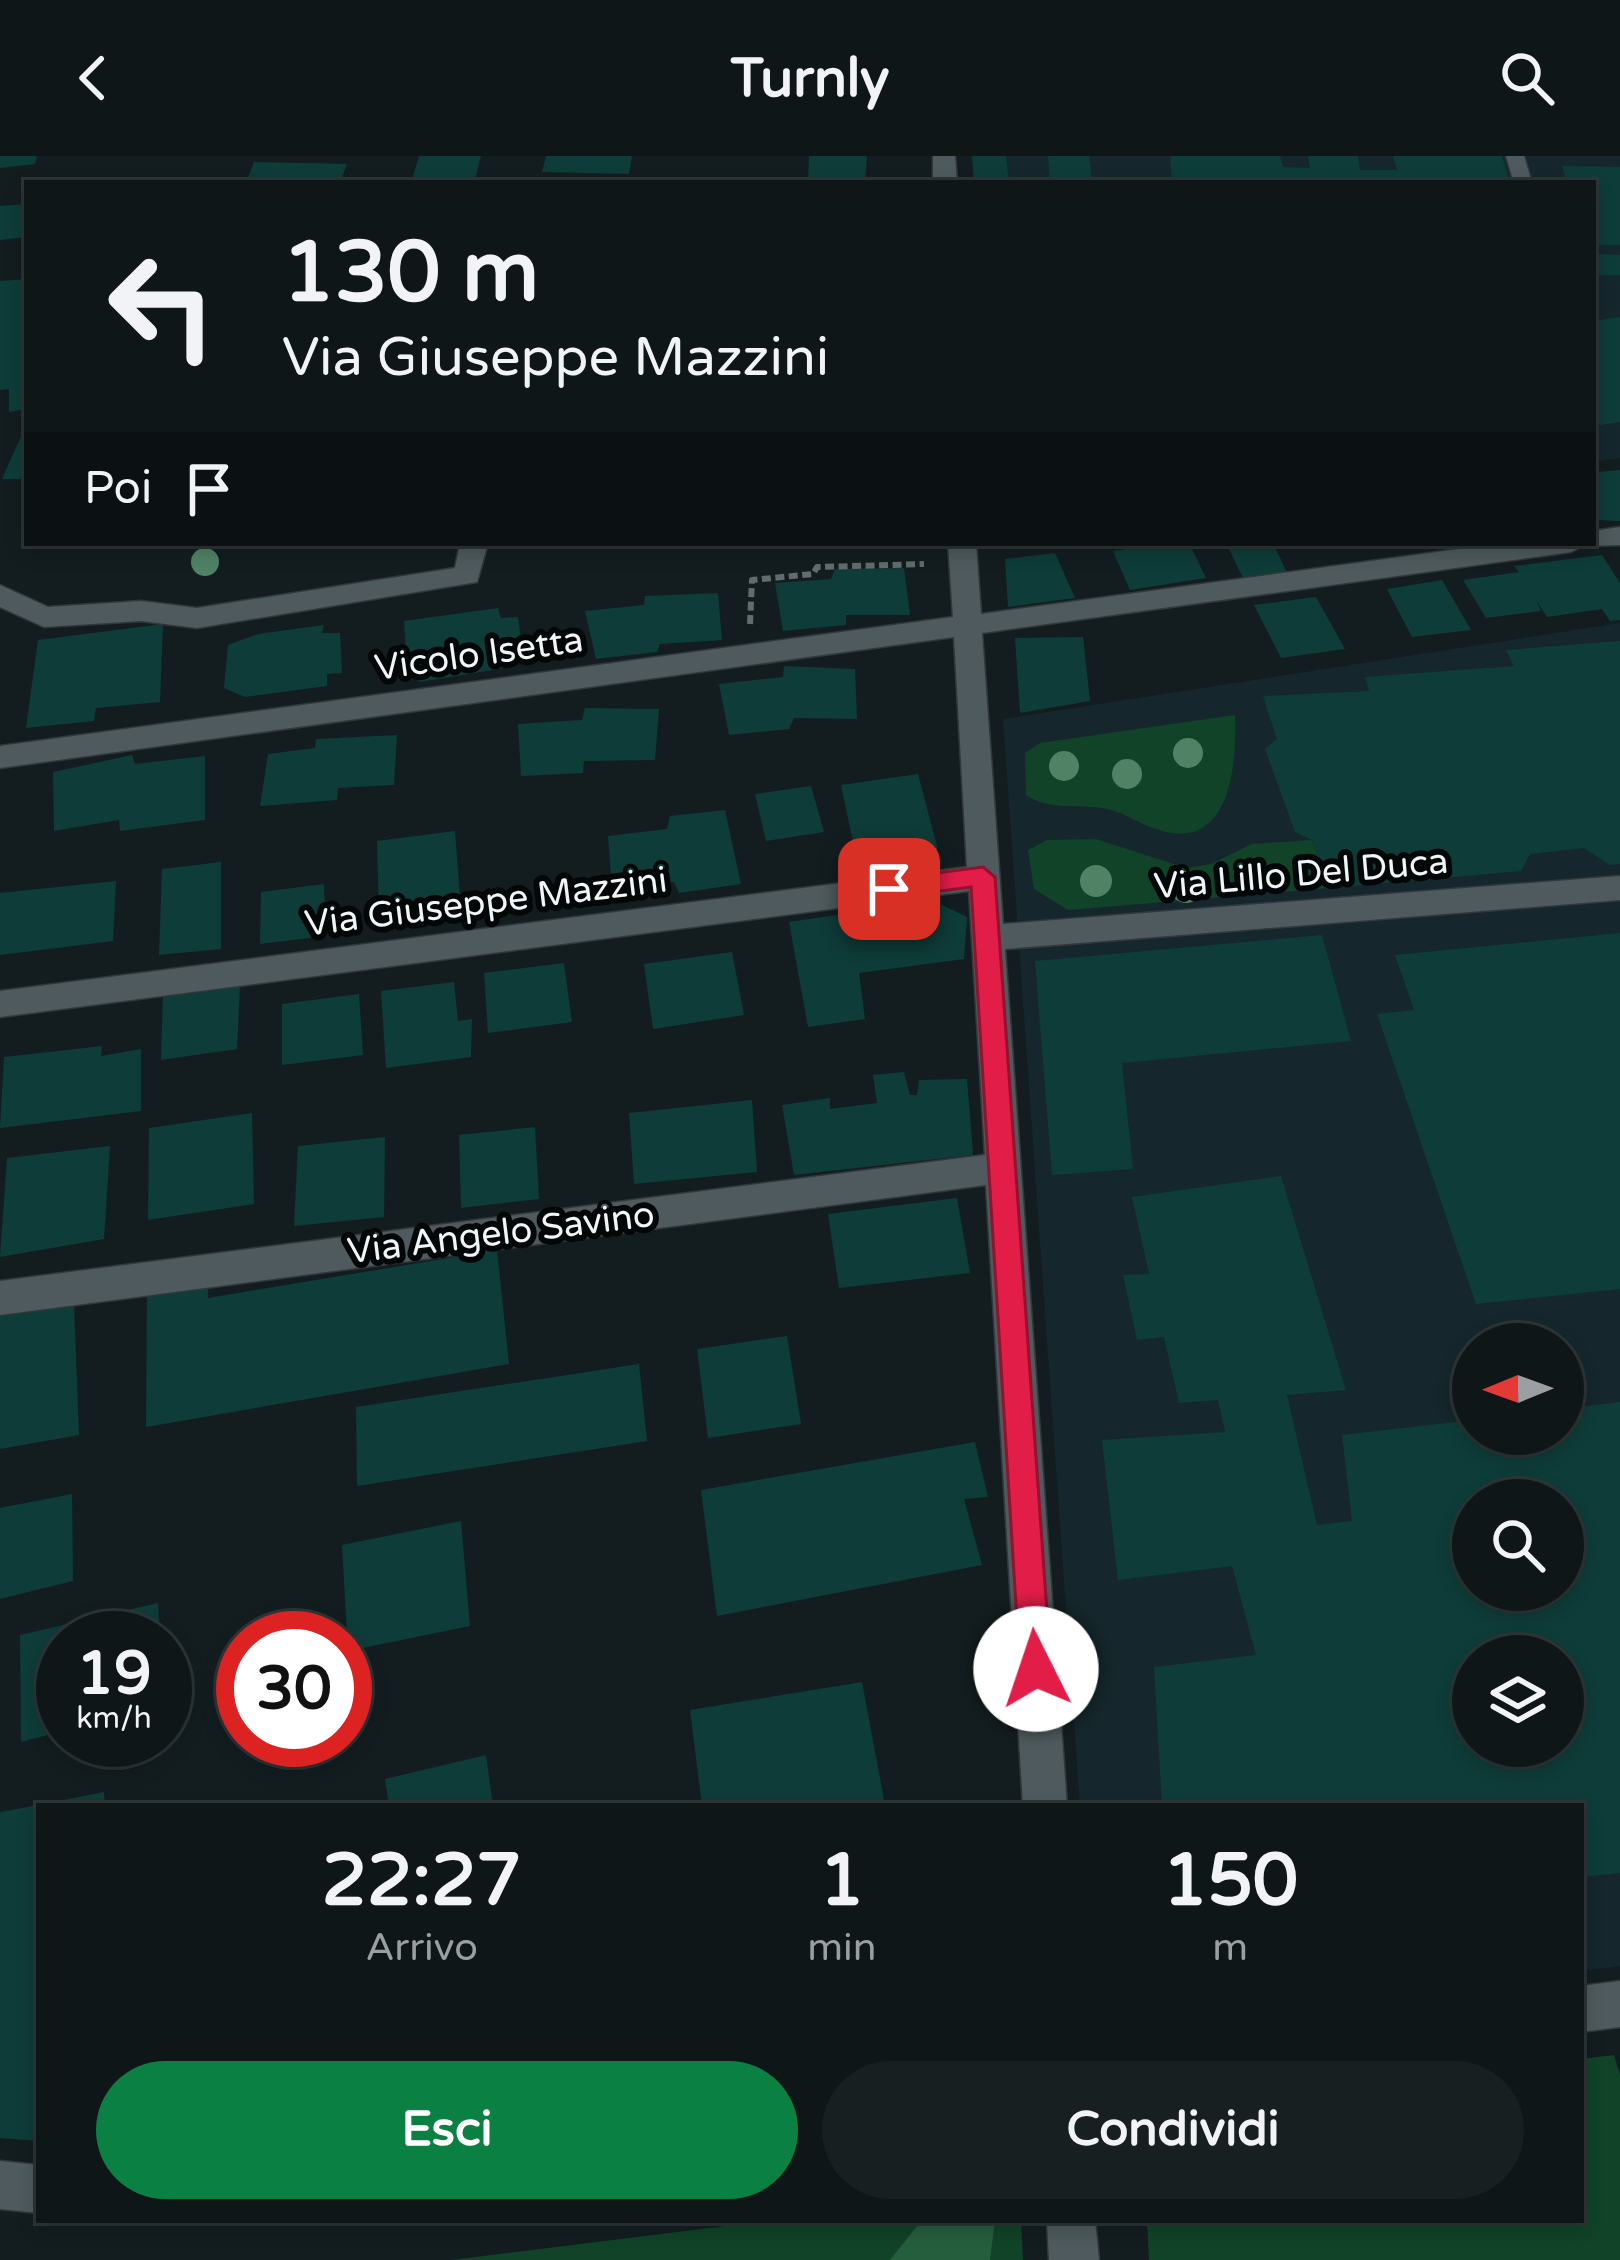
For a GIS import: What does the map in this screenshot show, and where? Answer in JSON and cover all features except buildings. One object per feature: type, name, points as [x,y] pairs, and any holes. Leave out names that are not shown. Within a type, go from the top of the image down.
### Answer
[{"type":"street","points":[[0,595],[44,617],[141,611],[197,618],[467,575],[473,546]]},
{"type":"street","points":[[962,546],[1045,1803]]},
{"type":"street","name":"Vicolo Isetta","points":[[0,757],[1549,546]]},
{"type":"street","name":"Via Giuseppe Mazzini","points":[[0,1004],[983,877]]},
{"type":"street","name":"Via Lillo Del Duca","points":[[988,938],[1620,888]]},
{"type":"street","name":"Via Angelo Savino","points":[[0,1298],[1002,1168]]},
{"type":"street","points":[[1584,2009],[1620,2004]]},
{"type":"street","points":[[0,2185],[36,2189]]},
{"type":"street","points":[[1071,2223],[1074,2260]]},
{"type":"path","points":[[749,658],[752,580],[813,574],[818,567],[923,560],[930,631]]},
{"type":"shaded area","points":[[972,156],[1620,156],[1620,458],[1596,462],[1596,180],[974,180]]},
{"type":"shaded area","points":[[1620,623],[1620,1966],[1584,1971],[1584,1803],[1080,1803],[1003,719]]},
{"type":"green space","points":[[1235,715],[1231,779],[1215,816],[1202,828],[1183,834],[1159,830],[1107,809],[1055,805],[1026,795],[1025,753],[1040,743]]},
{"type":"green space","points":[[1096,839],[1186,868],[1211,864],[1252,844],[1312,840],[1331,888],[1068,910],[1034,889],[1028,850],[1047,840]]},
{"type":"green space","points":[[1614,2055],[1620,2075],[1620,2260],[1149,2260],[1147,2223],[1584,2223],[1584,2059]]},
{"type":"green space","points":[[750,2223],[1021,2223],[1023,2260],[451,2260]]},
{"type":"green space","points":[[920,2223],[995,2223],[990,2260],[890,2260]]},
{"type":"route","points":[[889,889],[983,877],[1036,1669]]}]
